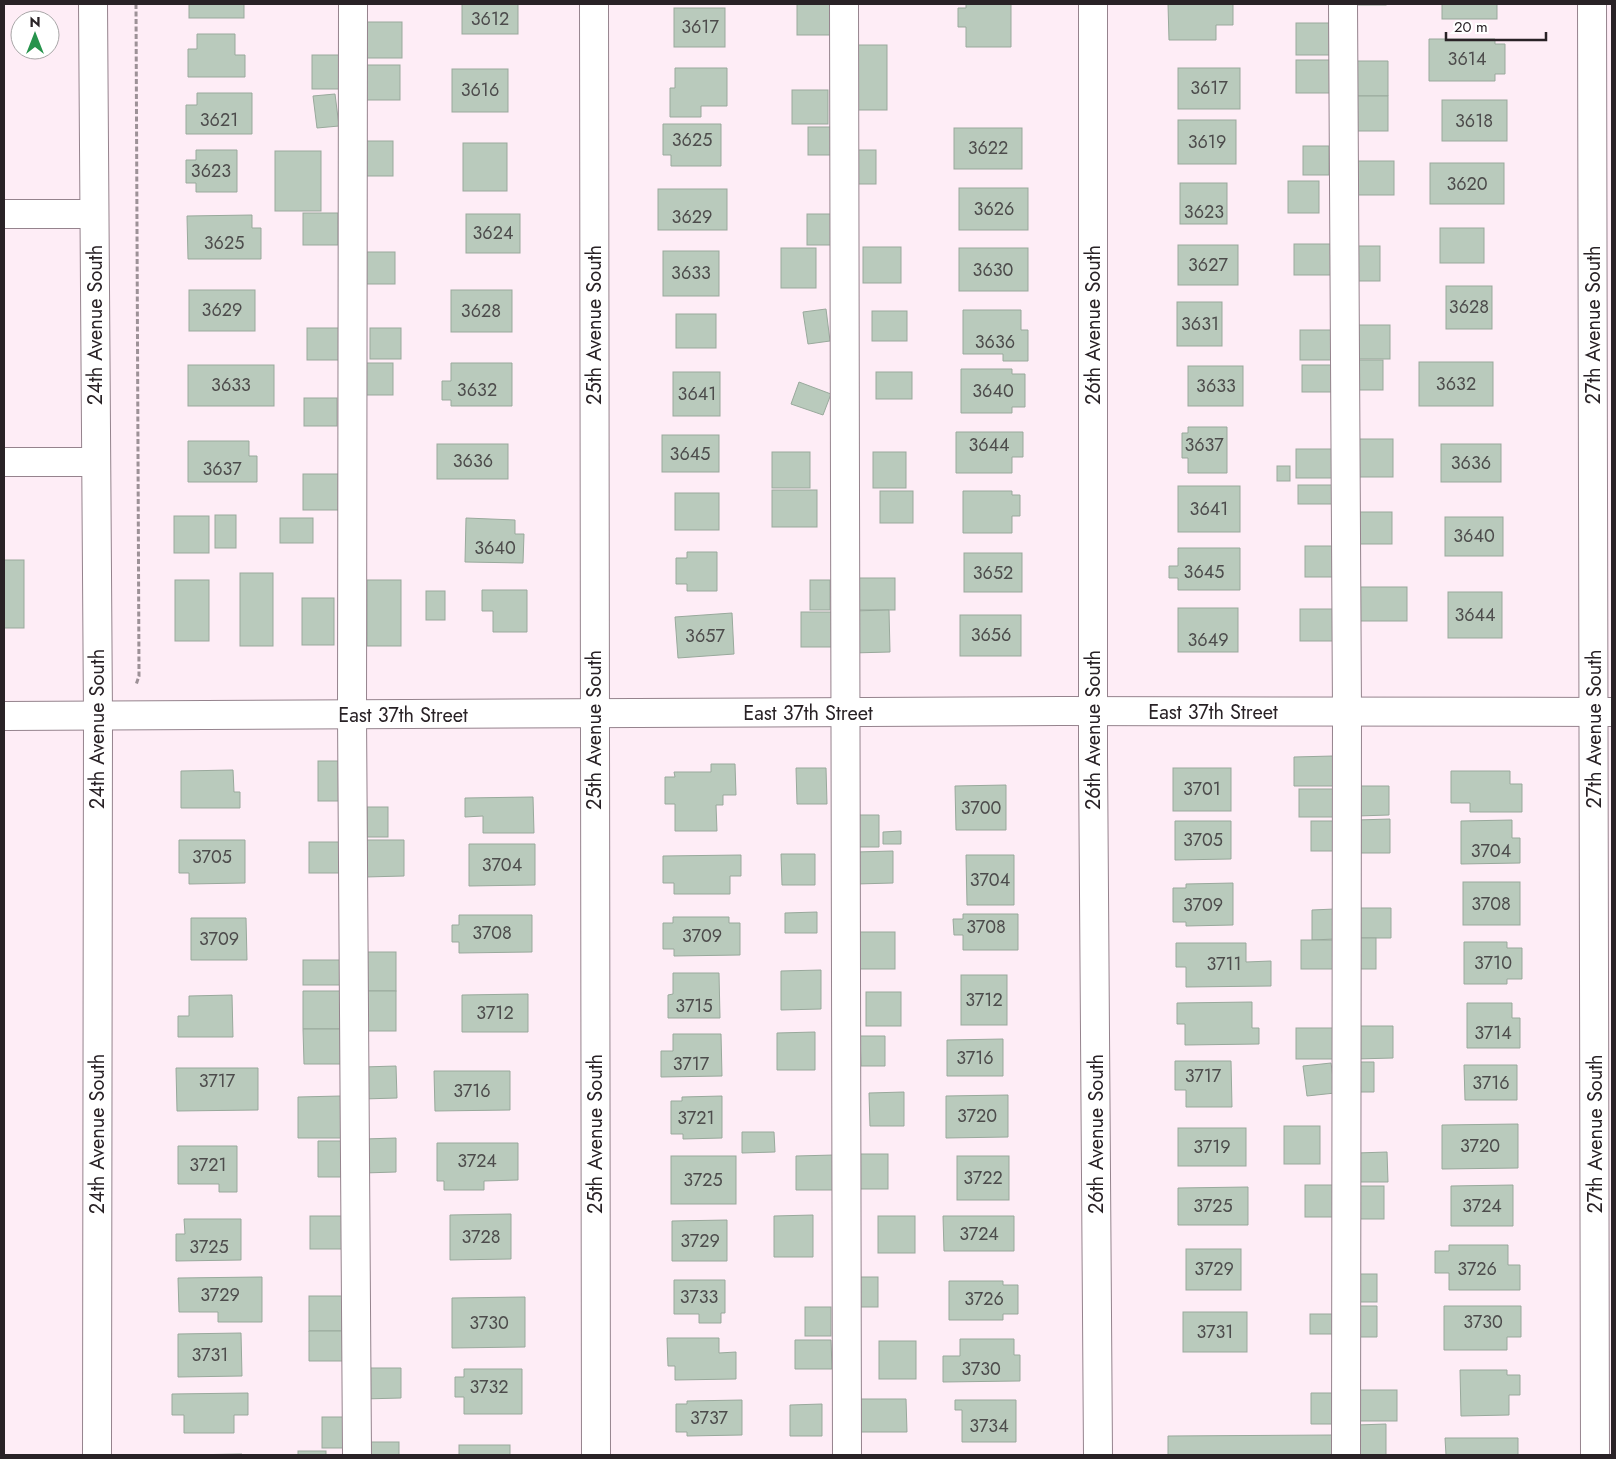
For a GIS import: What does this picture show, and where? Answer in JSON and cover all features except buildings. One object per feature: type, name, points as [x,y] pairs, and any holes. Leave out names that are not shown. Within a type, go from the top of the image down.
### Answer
[{"type":"street","name":"24th Avenue South","points":[[93,4],[98,716],[97,1455]]},
{"type":"street","points":[[353,4],[352,715],[357,1455]]},
{"type":"street","name":"25th Avenue South","points":[[594,4],[596,1455]]},
{"type":"street","points":[[844,4],[847,1455]]},
{"type":"street","name":"26th Avenue South","points":[[1093,4],[1093,711],[1098,1455]]},
{"type":"street","points":[[1343,4],[1347,713],[1346,1455]]},
{"type":"street","name":"27th Avenue South","points":[[1592,4],[1603,712],[1595,1455]]},
{"type":"street","points":[[4,214],[94,214]]},
{"type":"street","points":[[4,462],[96,462]]},
{"type":"street","name":"East 37th Street","points":[[4,716],[1093,711],[1347,713],[1603,712]]},
{"type":"path","points":[[136,4],[138,656],[136,685]]}]
